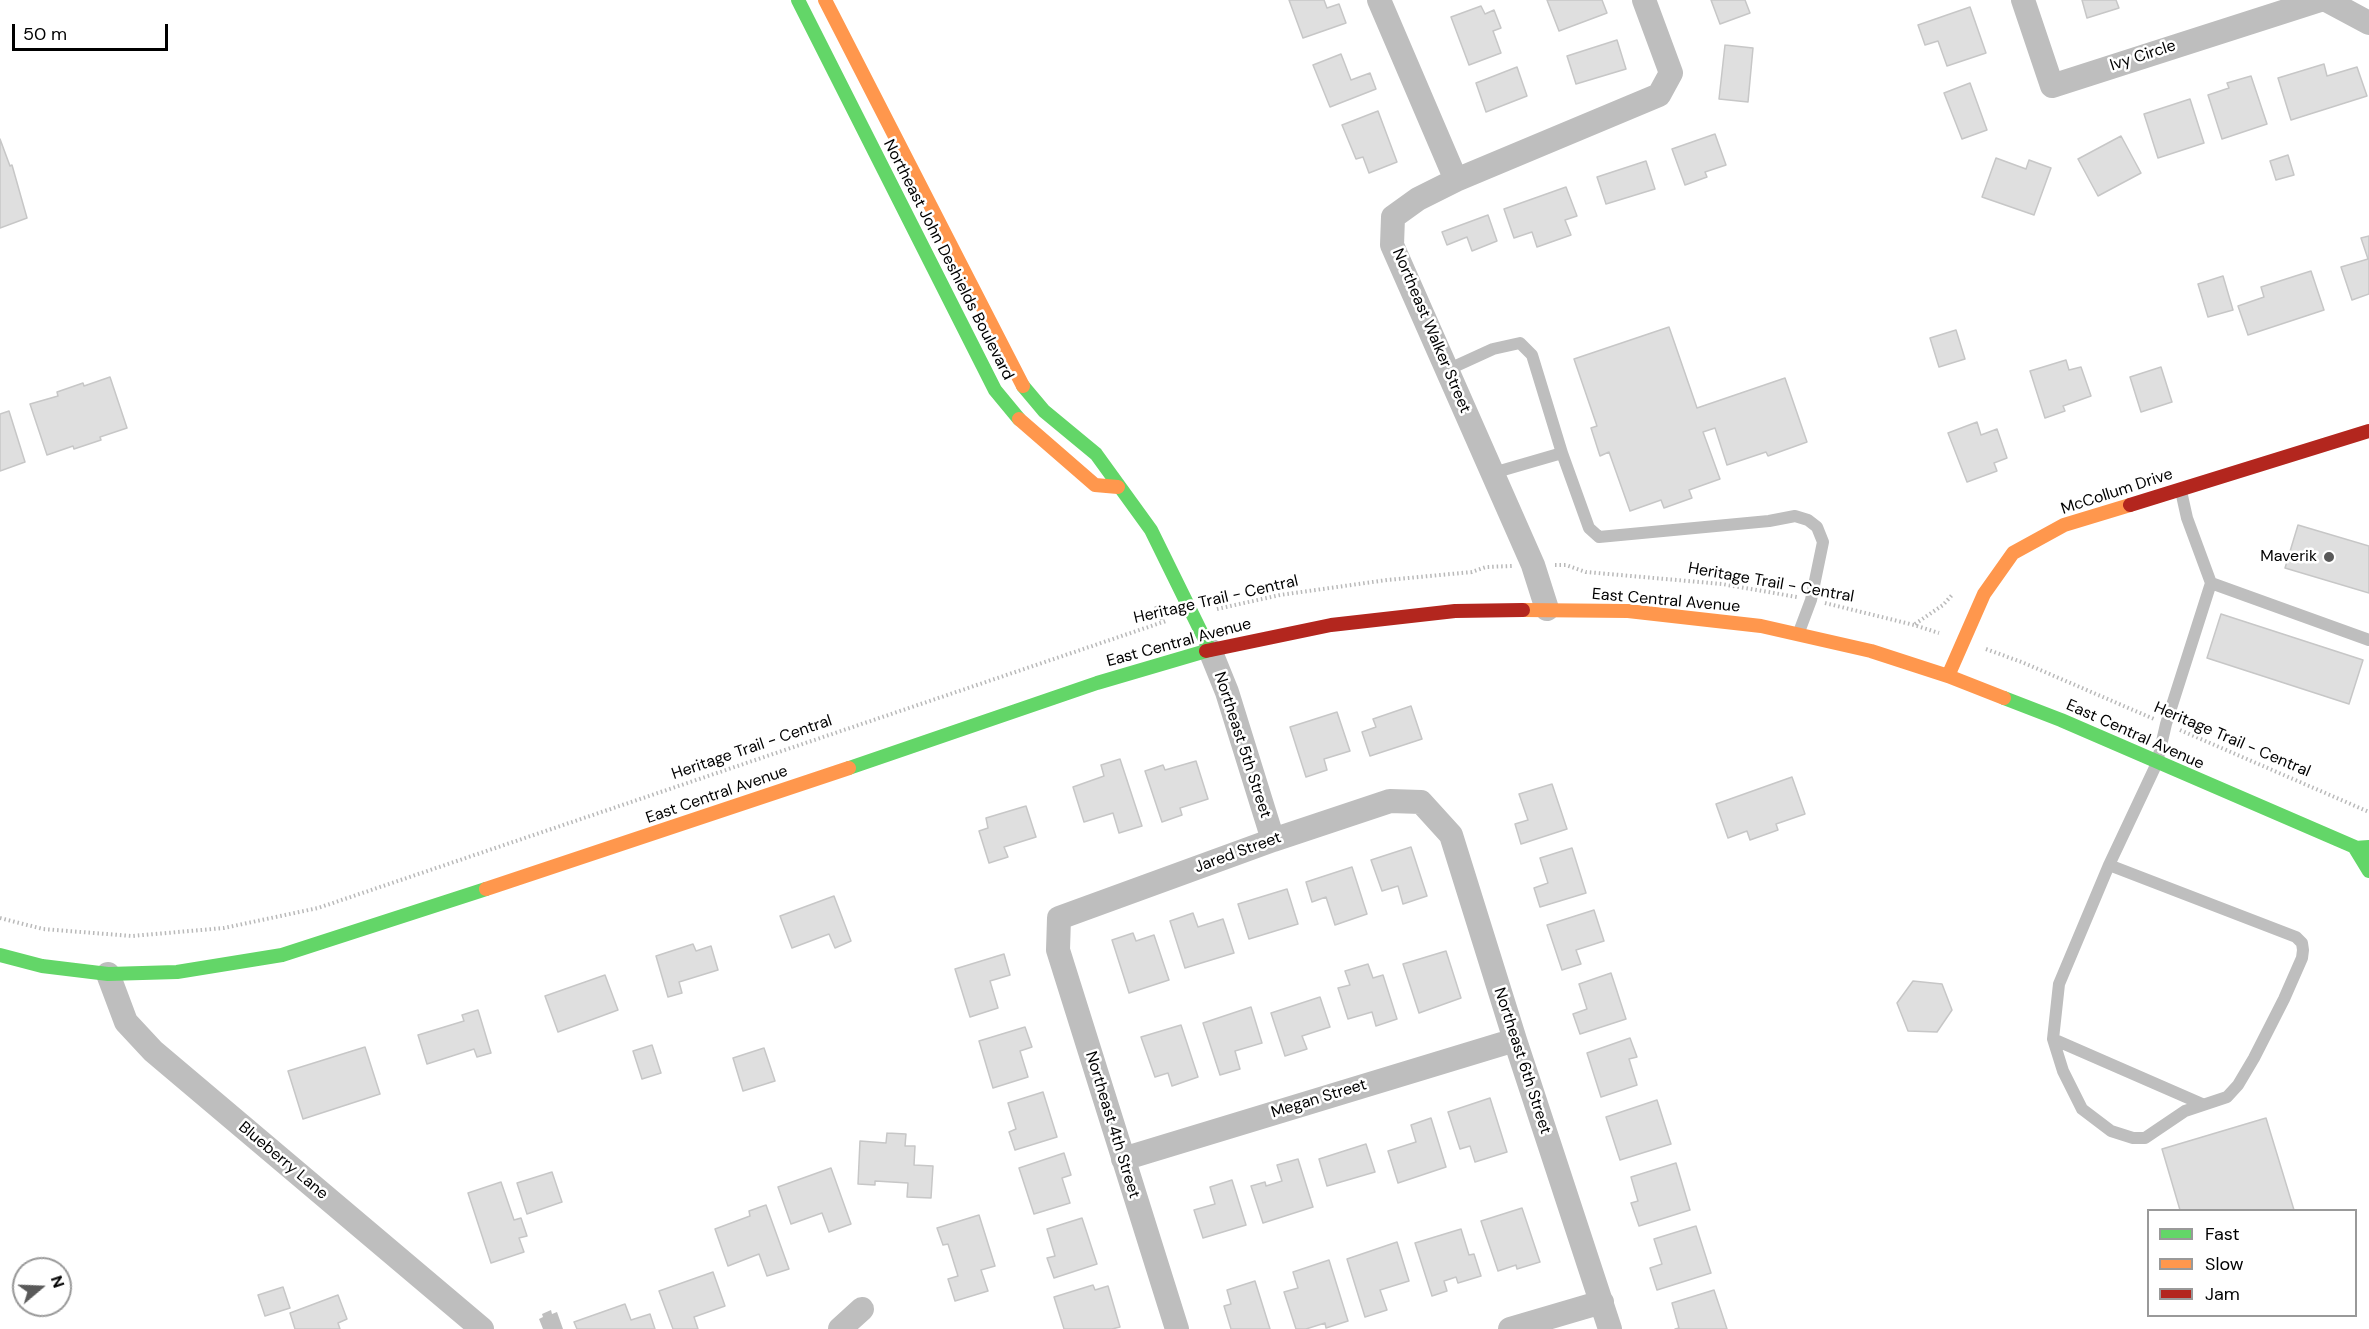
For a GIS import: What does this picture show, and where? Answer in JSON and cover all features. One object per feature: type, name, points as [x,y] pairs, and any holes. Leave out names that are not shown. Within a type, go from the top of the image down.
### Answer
[{"type":"main road","name":"Northeast John Deshields Boulevard","points":[[798,0],[995,390],[1017,418],[1095,485],[1118,487]]},
{"type":"main road","name":"Northeast John Deshields Boulevard","points":[[825,0],[996,342],[1018,380],[1044,411],[1096,454],[1151,530],[1210,650]]},
{"type":"main road","name":"McCollum Drive","points":[[1948,676],[1984,594],[2013,553],[2064,525],[2369,431]]},
{"type":"main road","name":"East Central Avenue","points":[[0,955],[42,966],[108,974],[177,972],[282,955],[648,836],[1097,683],[1210,650],[1331,625],[1455,611],[1547,609],[1628,611],[1761,626],[1871,651],[1948,676],[2061,720],[2369,853]]},
{"type":"main road","points":[[2369,847],[2355,848],[2369,871]]},
{"type":"street","points":[[1379,0],[1456,180]]},
{"type":"street","name":"Northeast Walker Street","points":[[1547,609],[1533,565],[1392,245],[1393,217],[1418,199],[1456,180],[1659,95],[1671,73],[1644,0]]},
{"type":"street","name":"Ivy Circle","points":[[2023,0],[2052,86],[2320,0]]},
{"type":"street","points":[[2326,0],[2369,23]]},
{"type":"street","name":"Northeast 5th Street","points":[[1210,650],[1227,692],[1273,840]]},
{"type":"street","name":"Jared Street","points":[[1059,918],[1273,840],[1390,801],[1421,802]]},
{"type":"street","name":"Northeast 6th Street","points":[[1421,802],[1451,835],[1515,1040],[1610,1329]]},
{"type":"street","name":"Northeast 4th Street","points":[[1059,918],[1058,950],[1177,1329]]},
{"type":"street","name":"Blueberry Lane","points":[[108,974],[126,1022],[153,1052],[482,1329]]},
{"type":"street","name":"Megan Street","points":[[1123,1159],[1515,1040]]},
{"type":"street","points":[[1510,1329],[1602,1302]]},
{"type":"street","points":[[840,1329],[862,1309]]},
{"type":"lane","points":[[1447,370],[1493,349],[1520,343],[1532,355],[1588,528],[1599,537],[1769,521],[1795,516],[1808,519],[1817,527],[1822,542],[1811,600],[1798,633]]},
{"type":"lane","points":[[1493,473],[1562,453]]},
{"type":"lane","points":[[2109,864],[2296,937],[2302,943],[2302,958],[2284,999],[2238,1085],[2227,1096],[2185,1111],[2145,1138],[2133,1138],[2111,1131],[2082,1109],[2062,1071],[2053,1040],[2059,984],[2109,864],[2157,763],[2166,724],[2211,583],[2187,518],[2180,489]]},
{"type":"lane","points":[[2211,583],[2369,640]]},
{"type":"lane","points":[[2053,1040],[2202,1104]]},
{"type":"path","name":"Heritage Trail - Central","points":[[0,918],[43,928],[132,936],[224,928],[318,908],[1163,622],[1301,592],[1387,580],[1472,572],[1486,567],[1566,565],[1587,572],[1722,584],[1811,600],[1914,625],[2024,663],[2369,812]]},
{"type":"shaded area","points":[[551,1310],[552,1314],[557,1312],[563,1329],[543,1329],[539,1319],[543,1317],[542,1314]]},
{"type":"building","points":[[1289,0],[1324,0],[1327,8],[1339,4],[1346,23],[1303,38]]},
{"type":"building","points":[[1547,0],[1602,0],[1607,13],[1559,31]]},
{"type":"building","points":[[1711,0],[1745,0],[1750,13],[1720,24]]},
{"type":"building","points":[[2082,0],[2116,0],[2119,8],[2087,18]]},
{"type":"building","points":[[1481,6],[1485,14],[1494,10],[1501,28],[1493,31],[1501,53],[1469,65],[1451,17]]},
{"type":"building","points":[[1970,7],[1986,53],[1947,66],[1938,41],[1925,45],[1918,25]]},
{"type":"building","points":[[1617,40],[1626,69],[1576,84],[1567,56]]},
{"type":"building","points":[[1725,45],[1753,48],[1748,102],[1719,99]]},
{"type":"building","points":[[1341,54],[1351,80],[1370,73],[1376,89],[1330,107],[1313,65]]},
{"type":"building","points":[[2324,64],[2327,76],[2357,67],[2367,96],[2291,120],[2278,78]]},
{"type":"building","points":[[1517,67],[1527,96],[1486,112],[1476,83]]},
{"type":"building","points":[[2251,76],[2267,124],[2222,139],[2208,95],[2229,88],[2227,83]]},
{"type":"building","points":[[1970,83],[1987,130],[1962,139],[1944,93]]},
{"type":"building","points":[[2190,99],[2204,143],[2158,158],[2144,114]]},
{"type":"building","points":[[1378,111],[1397,162],[1369,173],[1363,157],[1356,159],[1342,125]]},
{"type":"building","points":[[1715,134],[1726,165],[1705,172],[1707,177],[1685,185],[1672,149]]},
{"type":"building","points":[[2121,136],[2141,173],[2098,196],[2078,159]]},
{"type":"building","points":[[0,139],[10,166],[12,165],[27,218],[0,228]]},
{"type":"building","points":[[2288,155],[2294,175],[2276,180],[2270,161]]},
{"type":"building","points":[[1996,158],[2026,169],[2029,160],[2051,168],[2034,215],[1982,197]]},
{"type":"building","points":[[1646,161],[1655,189],[1606,204],[1597,177]]},
{"type":"building","points":[[1566,187],[1577,216],[1565,220],[1571,235],[1537,247],[1532,232],[1514,238],[1504,209]]},
{"type":"building","points":[[1488,215],[1497,241],[1472,251],[1467,237],[1447,245],[1442,232]]},
{"type":"building","points":[[2369,236],[2369,294],[2352,300],[2341,267],[2368,259],[2361,238]]},
{"type":"building","points":[[2311,271],[2324,310],[2248,335],[2238,306],[2264,297],[2261,287]]},
{"type":"building","points":[[2223,276],[2233,310],[2208,317],[2198,284]]},
{"type":"building","points":[[1669,327],[1697,408],[1785,378],[1807,442],[1768,456],[1766,452],[1727,465],[1715,428],[1703,432],[1720,479],[1689,490],[1692,498],[1664,508],[1661,500],[1630,511],[1609,452],[1600,456],[1591,428],[1597,426],[1574,359]]},
{"type":"building","points":[[1956,330],[1965,359],[1939,367],[1930,338]]},
{"type":"building","points":[[2066,360],[2069,370],[2081,367],[2091,396],[2063,406],[2065,411],[2045,418],[2030,371]]},
{"type":"building","points":[[2161,367],[2172,402],[2141,412],[2130,377]]},
{"type":"building","points":[[110,377],[127,428],[100,437],[101,440],[47,455],[30,404],[58,396],[57,392],[83,383],[84,386]]},
{"type":"building","points":[[9,411],[25,462],[0,471],[0,414]]},
{"type":"building","points":[[1977,422],[1981,435],[1997,429],[2007,458],[1994,463],[1997,471],[1967,482],[1948,433]]},
{"type":"building","name":"Maverik","points":[[2298,525],[2369,546],[2369,593],[2285,568]]},
{"type":"building","points":[[2221,614],[2363,660],[2349,704],[2207,658]]},
{"type":"building","points":[[1411,706],[1422,739],[1370,756],[1362,732],[1376,727],[1373,719]]},
{"type":"building","points":[[1337,712],[1350,751],[1324,759],[1327,770],[1306,777],[1290,727]]},
{"type":"building","points":[[1120,759],[1142,826],[1119,833],[1113,813],[1084,822],[1073,787],[1104,776],[1101,765]]},
{"type":"building","points":[[1196,761],[1208,799],[1180,808],[1182,815],[1162,822],[1145,771],[1163,765],[1165,770]]},
{"type":"building","points":[[1792,777],[1805,814],[1776,824],[1778,830],[1750,840],[1747,831],[1728,838],[1716,804]]},
{"type":"building","points":[[1552,784],[1567,829],[1521,844],[1515,824],[1528,820],[1519,794]]},
{"type":"building","points":[[1026,806],[1036,837],[1004,847],[1008,857],[989,863],[979,831],[988,828],[986,818]]},
{"type":"building","points":[[1411,847],[1427,896],[1403,904],[1398,886],[1382,891],[1371,860]]},
{"type":"building","points":[[1572,848],[1586,893],[1540,907],[1534,888],[1548,883],[1540,858]]},
{"type":"building","points":[[1352,867],[1367,914],[1335,925],[1326,897],[1312,902],[1306,882]]},
{"type":"building","points":[[1287,889],[1298,924],[1249,939],[1238,904]]},
{"type":"building","points":[[834,896],[851,941],[835,948],[829,934],[792,948],[780,916]]},
{"type":"building","points":[[1594,910],[1604,941],[1576,950],[1581,964],[1562,970],[1547,925]]},
{"type":"building","points":[[1193,913],[1198,927],[1223,919],[1234,953],[1185,968],[1170,921]]},
{"type":"building","points":[[1133,933],[1136,941],[1154,935],[1169,980],[1129,993],[1112,940]]},
{"type":"building","points":[[693,944],[696,951],[711,946],[718,970],[679,982],[682,993],[668,997],[656,956]]},
{"type":"building","points":[[1446,951],[1461,998],[1419,1013],[1403,964]]},
{"type":"building","points":[[1004,954],[1010,975],[990,981],[998,1008],[970,1017],[955,969]]},
{"type":"building","points":[[1368,964],[1373,978],[1383,975],[1397,1019],[1376,1026],[1372,1012],[1348,1019],[1338,988],[1350,985],[1345,971]]},
{"type":"building","points":[[1611,973],[1626,1019],[1580,1034],[1573,1014],[1587,1009],[1579,984]]},
{"type":"building","points":[[605,975],[618,1010],[558,1032],[545,996]]},
{"type":"building","points":[[1913,981],[1942,984],[1952,1010],[1937,1032],[1908,1031],[1897,1003]]},
{"type":"building","points":[[1320,997],[1330,1027],[1302,1036],[1307,1049],[1285,1056],[1271,1013]]},
{"type":"building","points":[[1251,1007],[1262,1043],[1235,1051],[1240,1069],[1220,1075],[1203,1023]]},
{"type":"building","points":[[478,1010],[491,1053],[477,1057],[474,1049],[427,1064],[418,1035],[464,1021],[462,1015]]},
{"type":"building","points":[[1181,1025],[1198,1077],[1172,1086],[1168,1073],[1155,1077],[1141,1037]]},
{"type":"building","points":[[1025,1027],[1032,1047],[1020,1051],[1028,1077],[993,1088],[979,1041]]},
{"type":"building","points":[[1630,1038],[1637,1057],[1629,1059],[1637,1085],[1601,1097],[1587,1053]]},
{"type":"building","points":[[652,1045],[661,1073],[642,1079],[633,1051]]},
{"type":"building","points":[[365,1047],[380,1094],[303,1119],[288,1071]]},
{"type":"building","points":[[764,1048],[775,1081],[743,1091],[733,1058]]},
{"type":"building","points":[[1043,1092],[1057,1137],[1015,1150],[1009,1132],[1016,1129],[1008,1103]]},
{"type":"building","points":[[1490,1098],[1507,1152],[1475,1162],[1470,1146],[1460,1149],[1448,1112]]},
{"type":"building","points":[[1657,1100],[1671,1144],[1620,1160],[1606,1117]]},
{"type":"building","points":[[1431,1118],[1446,1167],[1398,1183],[1388,1151],[1416,1142],[1411,1125]]},
{"type":"building","points":[[2266,1118],[2294,1209],[2180,1209],[2162,1149]]},
{"type":"building","points":[[887,1133],[906,1134],[905,1146],[915,1146],[914,1165],[933,1166],[931,1198],[907,1197],[908,1183],[875,1181],[875,1185],[858,1184],[860,1141],[886,1143]]},
{"type":"building","points":[[1366,1144],[1375,1172],[1327,1186],[1319,1159]]},
{"type":"building","points":[[1064,1153],[1071,1175],[1062,1178],[1070,1203],[1034,1214],[1019,1168]]},
{"type":"building","points":[[1298,1159],[1313,1207],[1263,1223],[1251,1186],[1265,1182],[1266,1186],[1282,1181],[1277,1165]]},
{"type":"building","points":[[1676,1163],[1690,1210],[1639,1226],[1631,1203],[1638,1201],[1631,1177]]},
{"type":"building","points":[[831,1168],[851,1224],[829,1232],[822,1213],[791,1224],[778,1187]]},
{"type":"building","points":[[552,1172],[562,1202],[527,1214],[517,1183]]},
{"type":"building","points":[[1232,1180],[1246,1225],[1203,1238],[1194,1210],[1215,1204],[1210,1187]]},
{"type":"building","points":[[501,1182],[514,1220],[521,1218],[527,1236],[519,1238],[524,1252],[491,1263],[468,1193]]},
{"type":"building","points":[[766,1205],[789,1269],[767,1276],[759,1254],[728,1266],[715,1229],[750,1216],[749,1211]]},
{"type":"building","points":[[1522,1208],[1540,1262],[1517,1269],[1516,1265],[1498,1271],[1481,1221]]},
{"type":"building","points":[[979,1215],[995,1266],[981,1270],[988,1291],[955,1301],[948,1279],[958,1276],[948,1244],[943,1245],[937,1228]]},
{"type":"building","points":[[1082,1218],[1097,1264],[1054,1278],[1047,1258],[1055,1256],[1047,1229]]},
{"type":"building","points":[[1696,1226],[1711,1273],[1657,1290],[1650,1268],[1662,1264],[1654,1239]]},
{"type":"building","points":[[1461,1229],[1469,1255],[1474,1254],[1481,1276],[1458,1283],[1456,1277],[1444,1281],[1447,1291],[1432,1296],[1415,1243]]},
{"type":"building","points":[[1397,1242],[1409,1281],[1380,1290],[1387,1310],[1365,1317],[1347,1259]]},
{"type":"building","points":[[1329,1260],[1348,1321],[1326,1328],[1325,1323],[1306,1329],[1296,1329],[1284,1292],[1298,1288],[1293,1272]]},
{"type":"building","points":[[713,1272],[725,1306],[694,1317],[698,1329],[673,1329],[659,1291]]},
{"type":"building","points":[[1255,1281],[1270,1329],[1231,1329],[1224,1306],[1231,1304],[1227,1290]]},
{"type":"building","points":[[1093,1285],[1095,1290],[1108,1286],[1120,1327],[1064,1329],[1054,1297]]},
{"type":"building","points":[[283,1287],[290,1308],[265,1316],[258,1295]]},
{"type":"building","points":[[1714,1290],[1727,1329],[1675,1329],[1679,1328],[1672,1303]]},
{"type":"building","points":[[338,1295],[347,1319],[338,1323],[340,1329],[295,1329],[290,1313]]},
{"type":"building","points":[[625,1304],[631,1320],[650,1314],[655,1329],[577,1329],[574,1322]]},
{"type":"traffic: fast","points":[[798,0],[995,390],[1019,419]]},
{"type":"traffic: fast","points":[[1023,386],[1044,411],[1096,454],[1151,530],[1210,650]]},
{"type":"traffic: fast","points":[[849,768],[1097,683],[1206,651]]},
{"type":"traffic: fast","points":[[2004,698],[2061,720],[2369,853]]},
{"type":"traffic: fast","points":[[2369,847],[2355,848],[2369,871]]},
{"type":"traffic: fast","points":[[0,955],[42,966],[108,974],[177,972],[282,955],[486,889]]},
{"type":"traffic: slow","points":[[825,0],[1023,386]]},
{"type":"traffic: slow","points":[[1019,419],[1095,485],[1118,487]]},
{"type":"traffic: slow","points":[[1948,676],[1984,594],[2013,553],[2064,525],[2130,505]]},
{"type":"traffic: slow","points":[[1523,610],[1628,611],[1761,626],[1871,651],[1948,676],[2004,698]]},
{"type":"traffic: slow","points":[[486,889],[849,768]]},
{"type":"traffic: jam","points":[[2130,505],[2369,431]]},
{"type":"traffic: jam","points":[[1206,651],[1331,625],[1455,611],[1523,610]]},
{"type":"place","name":"Maverik","points":[[2329,557]]}]
